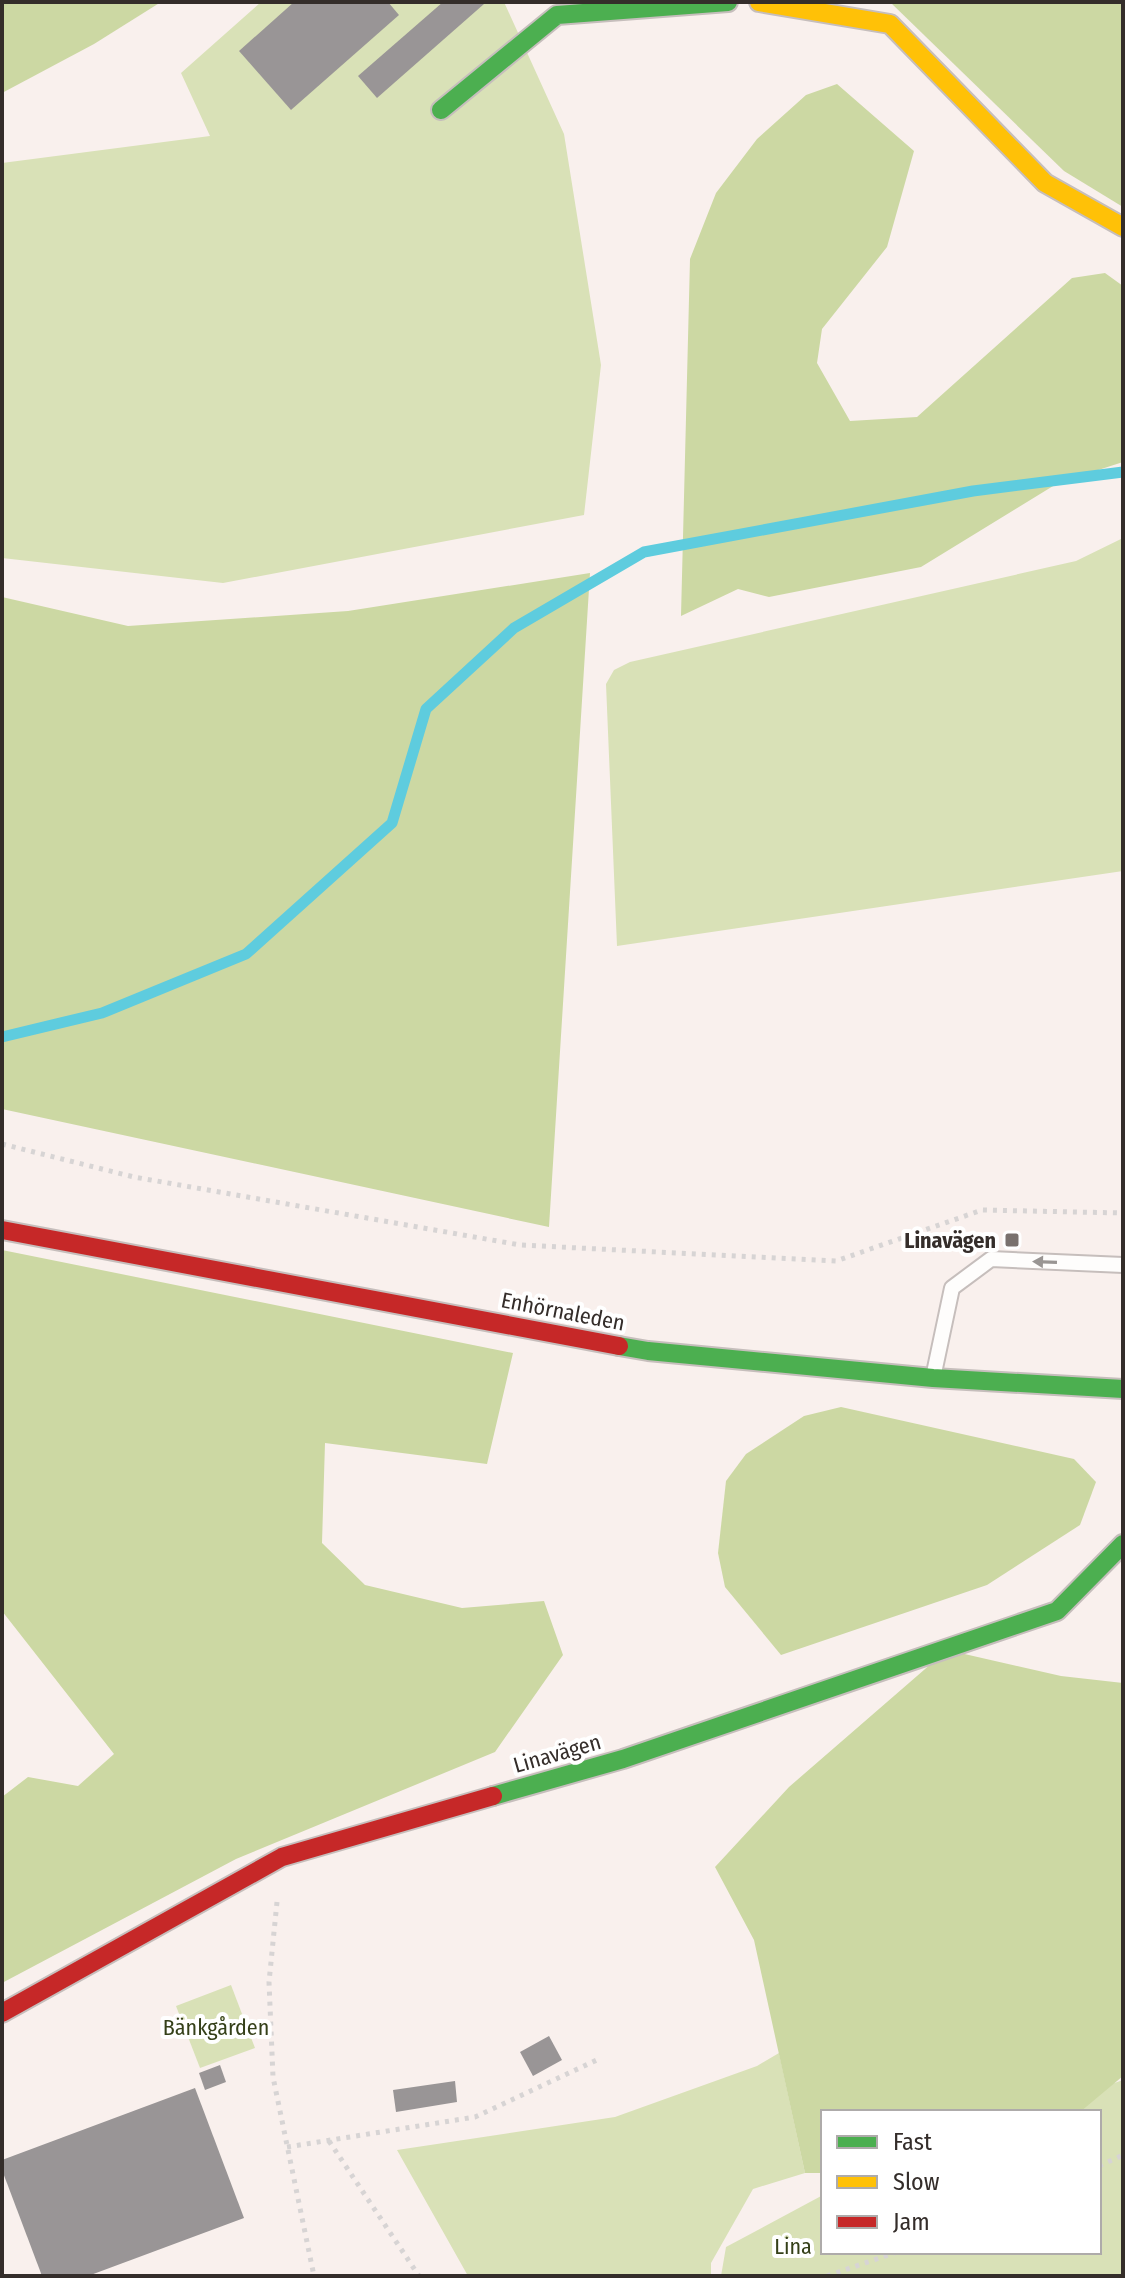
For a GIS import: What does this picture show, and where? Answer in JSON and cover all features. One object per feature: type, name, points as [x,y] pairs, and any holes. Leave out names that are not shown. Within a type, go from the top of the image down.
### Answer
[{"type":"street","points":[[441,110],[557,15],[728,2]]},
{"type":"street","points":[[759,2],[890,24],[1045,183],[1123,227]]},
{"type":"street","name":"Enhörnaleden","points":[[2,1230],[648,1351],[933,1378],[1123,1389]]},
{"type":"street","name":"Linavägen","points":[[2,2013],[282,1857],[623,1759],[1057,1611],[1123,1544]]},
{"type":"lane","points":[[933,1378],[952,1288],[991,1259],[1123,1265]]},
{"type":"path","points":[[2,1144],[134,1177],[520,1245],[836,1261],[982,1210],[1123,1213]]},
{"type":"path","points":[[282,1857],[269,1982],[273,2077],[314,2276]]},
{"type":"path","points":[[287,2147],[475,2117],[599,2059]]},
{"type":"path","points":[[329,2141],[419,2276]]},
{"type":"path","points":[[1101,2165],[1123,2155]]},
{"type":"path","points":[[827,2276],[891,2254]]},
{"type":"green space","points":[[2,2],[161,2],[94,44],[2,93]]},
{"type":"green space","points":[[261,2],[504,2],[564,134],[601,365],[584,515],[223,583],[2,558],[2,163],[210,136],[181,73]]},
{"type":"green space","points":[[890,2],[1123,2],[1123,207],[1064,171]]},
{"type":"green space","points":[[837,84],[914,151],[887,247],[822,329],[817,363],[850,421],[917,417],[1072,278],[1105,273],[1123,286],[1123,462],[1058,483],[921,567],[769,597],[738,589],[681,616],[690,259],[716,193],[757,139],[806,95]]},
{"type":"green space","points":[[1123,538],[1123,871],[617,946],[606,684],[614,670],[630,662],[1076,561]]},
{"type":"green space","points":[[590,573],[549,1227],[2,1109],[2,597],[128,626],[348,611]]},
{"type":"green space","points":[[2,1250],[513,1353],[487,1464],[325,1443],[322,1543],[365,1585],[462,1608],[544,1601],[563,1655],[495,1752],[236,1859],[2,1983],[2,1797],[28,1777],[78,1786],[114,1754],[2,1611]]},
{"type":"green space","points":[[841,1407],[1074,1459],[1096,1482],[1080,1525],[987,1585],[781,1655],[725,1587],[718,1553],[726,1481],[746,1454],[804,1416]]},
{"type":"green space","points":[[947,1650],[1061,1676],[1123,1683],[1123,2076],[1082,2110],[821,2110],[821,2173],[805,2173],[754,1940],[715,1867],[789,1787]]},
{"type":"green space","name":"Bänkgården","points":[[231,1985],[255,2048],[200,2068],[176,2006]]},
{"type":"green space","points":[[779,2053],[805,2173],[753,2189],[711,2263],[711,2276],[468,2276],[397,2150],[615,2117],[757,2066]]},
{"type":"green space","name":"Lina","points":[[1123,2080],[1123,2276],[721,2276],[726,2247],[821,2196],[821,2254],[1101,2254],[1101,2110],[1038,2110]]},
{"type":"building","points":[[294,2],[388,2],[399,15],[291,110],[239,51]]},
{"type":"building","points":[[443,2],[484,4],[377,98],[358,76]]},
{"type":"building","points":[[549,2036],[562,2060],[533,2076],[520,2052]]},
{"type":"building","points":[[220,2065],[226,2082],[205,2090],[199,2073]]},
{"type":"building","points":[[455,2081],[457,2102],[396,2112],[393,2090]]},
{"type":"building","points":[[195,2088],[244,2218],[88,2276],[42,2276],[2,2170],[2,2160]]},
{"type":"waterway","points":[[2,1037],[102,1013],[246,954],[392,823],[426,709],[514,628],[644,552],[973,491],[1123,472]]},
{"type":"traffic: fast","points":[[441,110],[557,15],[728,2]]},
{"type":"traffic: fast","points":[[619,1346],[933,1378],[1123,1389]]},
{"type":"traffic: fast","points":[[493,1796],[623,1759],[1057,1611],[1123,1544]]},
{"type":"traffic: slow","points":[[759,2],[890,24],[1045,183],[1123,227]]},
{"type":"traffic: jam","points":[[2,1230],[619,1346]]},
{"type":"traffic: jam","points":[[2,2013],[282,1857],[493,1796]]},
{"type":"place","name":"Linavägen","points":[[1012,1240]]}]
